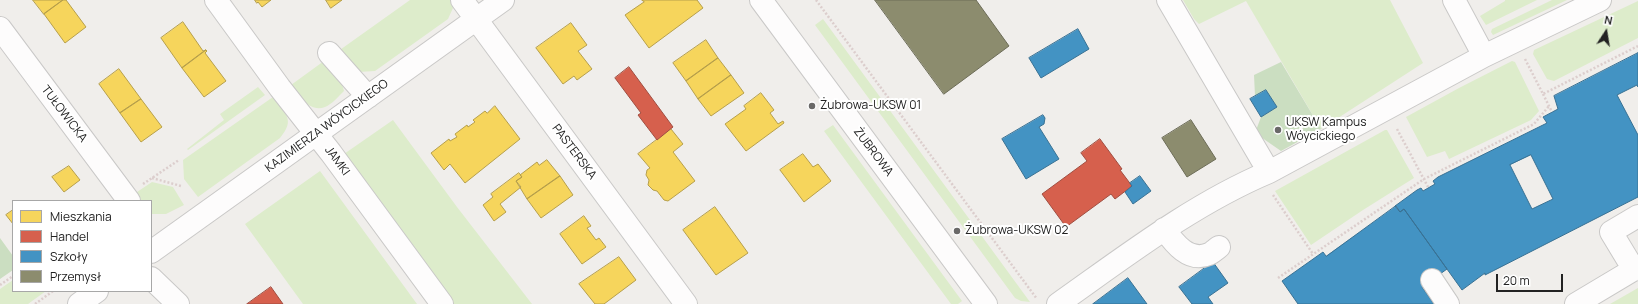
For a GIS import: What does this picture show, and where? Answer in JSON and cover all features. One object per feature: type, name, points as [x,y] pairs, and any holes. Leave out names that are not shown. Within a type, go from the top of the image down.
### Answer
[{"type":"street","name":"JAMKI","points":[[216,0],[442,304]]},
{"type":"street","name":"PASTERSKA","points":[[462,0],[686,304]]},
{"type":"street","name":"KAZIMIERZA WÓYCICKIEGO","points":[[155,242],[317,134],[503,0]]},
{"type":"street","name":"ŻUBROWA","points":[[761,0],[986,304]]},
{"type":"street","points":[[1168,0],[1269,181]]},
{"type":"street","points":[[1454,0],[1484,56]]},
{"type":"street","points":[[1048,303],[1164,229],[1239,186],[1269,181],[1484,56],[1600,0]]},
{"type":"street","name":"TUŁOWICKA","points":[[0,28],[127,199]]},
{"type":"street","points":[[329,53],[368,98]]},
{"type":"street","points":[[1576,304],[1636,268],[1611,232],[1638,216]]},
{"type":"street","points":[[1164,229],[1177,246],[1191,255],[1200,256],[1208,254],[1219,247]]},
{"type":"street","points":[[152,279],[178,304]]},
{"type":"street","points":[[1432,280],[1448,304]]},
{"type":"street","points":[[152,291],[160,304]]},
{"type":"street","points":[[79,304],[96,292]]},
{"type":"path","points":[[816,0],[1048,303]]},
{"type":"path","points":[[1543,94],[1638,46]]},
{"type":"path","points":[[1522,52],[1552,112]]},
{"type":"path","points":[[1278,278],[1424,179],[1534,124],[1549,106]]},
{"type":"path","points":[[1396,128],[1428,188]]},
{"type":"path","points":[[127,199],[152,178],[178,160]]},
{"type":"path","points":[[152,178],[181,186]]},
{"type":"path","points":[[1269,181],[1313,254]]},
{"type":"path","points":[[0,285],[12,277]]},
{"type":"path","points":[[35,304],[52,292]]},
{"type":"green space","points":[[410,0],[451,0],[453,8],[448,19],[375,71],[358,72],[337,52]]},
{"type":"green space","points":[[1183,0],[1390,0],[1423,63],[1321,129],[1246,1],[1199,24],[1194,19]]},
{"type":"green space","points":[[1505,0],[1537,0],[1486,25],[1480,16]]},
{"type":"green space","points":[[1552,0],[1567,0],[1493,35],[1491,32],[1492,29]]},
{"type":"green space","points":[[1638,1],[1638,38],[1554,81],[1547,79],[1533,54],[1534,50]]},
{"type":"green space","points":[[823,19],[1030,302],[1021,301],[1015,298],[815,25]]},
{"type":"green space","points":[[324,61],[342,84],[344,91],[327,106],[314,108],[301,98],[291,85]]},
{"type":"green space","points":[[1512,61],[1515,62],[1539,111],[1531,120],[1449,159],[1445,151],[1427,157],[1406,117]]},
{"type":"green space","points":[[1281,62],[1321,129],[1281,151],[1255,133],[1261,117],[1277,107],[1266,90],[1255,96],[1254,75]]},
{"type":"green space","points":[[258,87],[265,95],[188,150],[187,149],[224,120],[220,114]]},
{"type":"green space","points":[[273,97],[285,112],[288,121],[285,131],[280,138],[198,197],[184,179],[183,160]]},
{"type":"green space","points":[[393,120],[457,207],[532,304],[454,304],[344,154]]},
{"type":"green space","points":[[833,125],[962,301],[958,304],[951,304],[824,131]]},
{"type":"green space","points":[[1387,130],[1414,178],[1311,245],[1275,191]]},
{"type":"green space","points":[[320,171],[417,304],[303,304],[245,224]]},
{"type":"green space","points":[[152,182],[173,187],[184,205],[166,214],[152,214],[152,200],[138,200],[134,194]]},
{"type":"green space","points":[[0,238],[12,255],[12,271],[0,279]]},
{"type":"green space","points":[[12,281],[12,292],[45,292],[28,304],[0,304],[0,289]]},
{"type":"green space","points":[[1638,288],[1638,304],[1610,304]]},
{"type":"building: Mieszkania","points":[[33,0],[63,0],[44,14]]},
{"type":"building: Mieszkania","points":[[63,0],[66,0],[86,27],[65,43],[44,14]]},
{"type":"building: Mieszkania","points":[[255,0],[271,0],[262,7]]},
{"type":"building: Mieszkania","points":[[326,0],[342,0],[331,8]]},
{"type":"building: Mieszkania","points":[[642,0],[697,0],[703,8],[649,48],[625,15],[644,2]]},
{"type":"building: Mieszkania","points":[[183,22],[203,51],[206,50],[182,68],[161,38]]},
{"type":"building: Mieszkania","points":[[571,23],[587,45],[578,51],[592,69],[577,80],[574,76],[563,84],[536,48]]},
{"type":"building: Mieszkania","points":[[706,40],[718,58],[686,81],[673,63]]},
{"type":"building: Mieszkania","points":[[206,50],[207,51],[205,53],[226,81],[204,97],[182,68]]},
{"type":"building: Mieszkania","points":[[718,58],[731,75],[698,99],[686,81]]},
{"type":"building: Mieszkania","points":[[119,69],[141,99],[120,113],[99,84]]},
{"type":"building: Mieszkania","points":[[731,75],[744,93],[711,116],[698,99]]},
{"type":"building: Mieszkania","points":[[761,93],[774,110],[770,113],[778,124],[783,121],[784,123],[746,151],[725,124],[746,109],[744,106]]},
{"type":"building: Mieszkania","points":[[141,99],[162,127],[141,142],[120,113]]},
{"type":"building: Mieszkania","points":[[495,106],[520,139],[465,183],[450,164],[444,170],[431,153],[449,139],[450,141],[457,137],[455,134],[467,125],[468,127],[475,122],[473,120],[485,111],[487,113]]},
{"type":"building: Mieszkania","points":[[671,129],[683,144],[673,152],[695,181],[668,201],[664,200],[657,191],[653,190],[648,185],[649,180],[646,175],[647,170],[650,168],[638,154]]},
{"type":"building: Mieszkania","points":[[803,154],[813,167],[818,164],[831,181],[804,202],[780,170]]},
{"type":"building: Mieszkania","points":[[547,160],[560,176],[527,199],[516,181],[522,177],[520,175],[537,162],[539,165]]},
{"type":"building: Mieszkania","points":[[69,166],[80,180],[64,192],[52,177]]},
{"type":"building: Mieszkania","points":[[519,173],[522,177],[516,181],[521,187],[500,204],[506,212],[494,221],[483,205],[493,197],[491,194]]},
{"type":"building: Mieszkania","points":[[560,176],[573,195],[541,218],[527,199]]},
{"type":"building: Mieszkania","points":[[715,207],[748,253],[716,275],[683,230]]},
{"type":"building: Mieszkania","points":[[12,211],[12,223],[6,215]]},
{"type":"building: Mieszkania","points":[[584,216],[591,226],[587,228],[596,240],[599,238],[606,247],[582,264],[560,234]]},
{"type":"building: Mieszkania","points":[[619,257],[636,280],[604,304],[595,304],[579,284]]},
{"type":"building: Handel","points":[[629,67],[673,127],[657,140],[638,115],[641,113],[615,78]]},
{"type":"building: Handel","points":[[1100,139],[1122,169],[1120,170],[1132,186],[1115,199],[1111,194],[1066,227],[1042,194],[1087,161],[1081,153]]},
{"type":"building: Handel","points":[[271,287],[283,304],[247,304]]},
{"type":"building: Szkoły","points":[[1078,29],[1089,49],[1041,78],[1029,58]]},
{"type":"building: Szkoły","points":[[1638,53],[1638,87],[1637,85],[1617,95],[1638,135],[1638,197],[1485,275],[1485,273],[1462,290],[1404,209],[1400,212],[1395,206],[1417,190],[1421,188],[1423,191],[1435,184],[1433,181],[1438,177],[1547,123],[1543,117],[1558,109],[1554,96]],"holes":[[[1531,155],[1553,199],[1532,209],[1510,165]]]},
{"type":"building: Szkoły","points":[[1266,90],[1277,107],[1261,117],[1250,99]]},
{"type":"building: Szkoły","points":[[1043,115],[1045,118],[1044,124],[1039,127],[1059,159],[1026,179],[1002,139]]},
{"type":"building: Szkoły","points":[[1140,176],[1151,191],[1133,204],[1125,192],[1132,186],[1130,183]]},
{"type":"building: Szkoły","points":[[1396,206],[1400,212],[1404,209],[1447,269],[1422,287],[1434,304],[1298,304],[1282,281],[1323,252],[1326,256]]},
{"type":"building: Szkoły","points":[[1213,262],[1228,283],[1208,297],[1213,304],[1192,304],[1179,287]]},
{"type":"building: Szkoły","points":[[1128,278],[1147,304],[1093,304]]},
{"type":"building: Przemysł","points":[[875,0],[976,0],[1009,46],[944,94]]},
{"type":"building: Przemysł","points":[[1191,120],[1216,159],[1187,177],[1162,138]]},
{"type":"place","name":"Żubrowa-UKSW 01","points":[[812,106]]},
{"type":"place","name":"UKSW Kampus Wóycickiego","points":[[1278,130]]},
{"type":"place","name":"Żubrowa-UKSW 02","points":[[957,231]]}]
